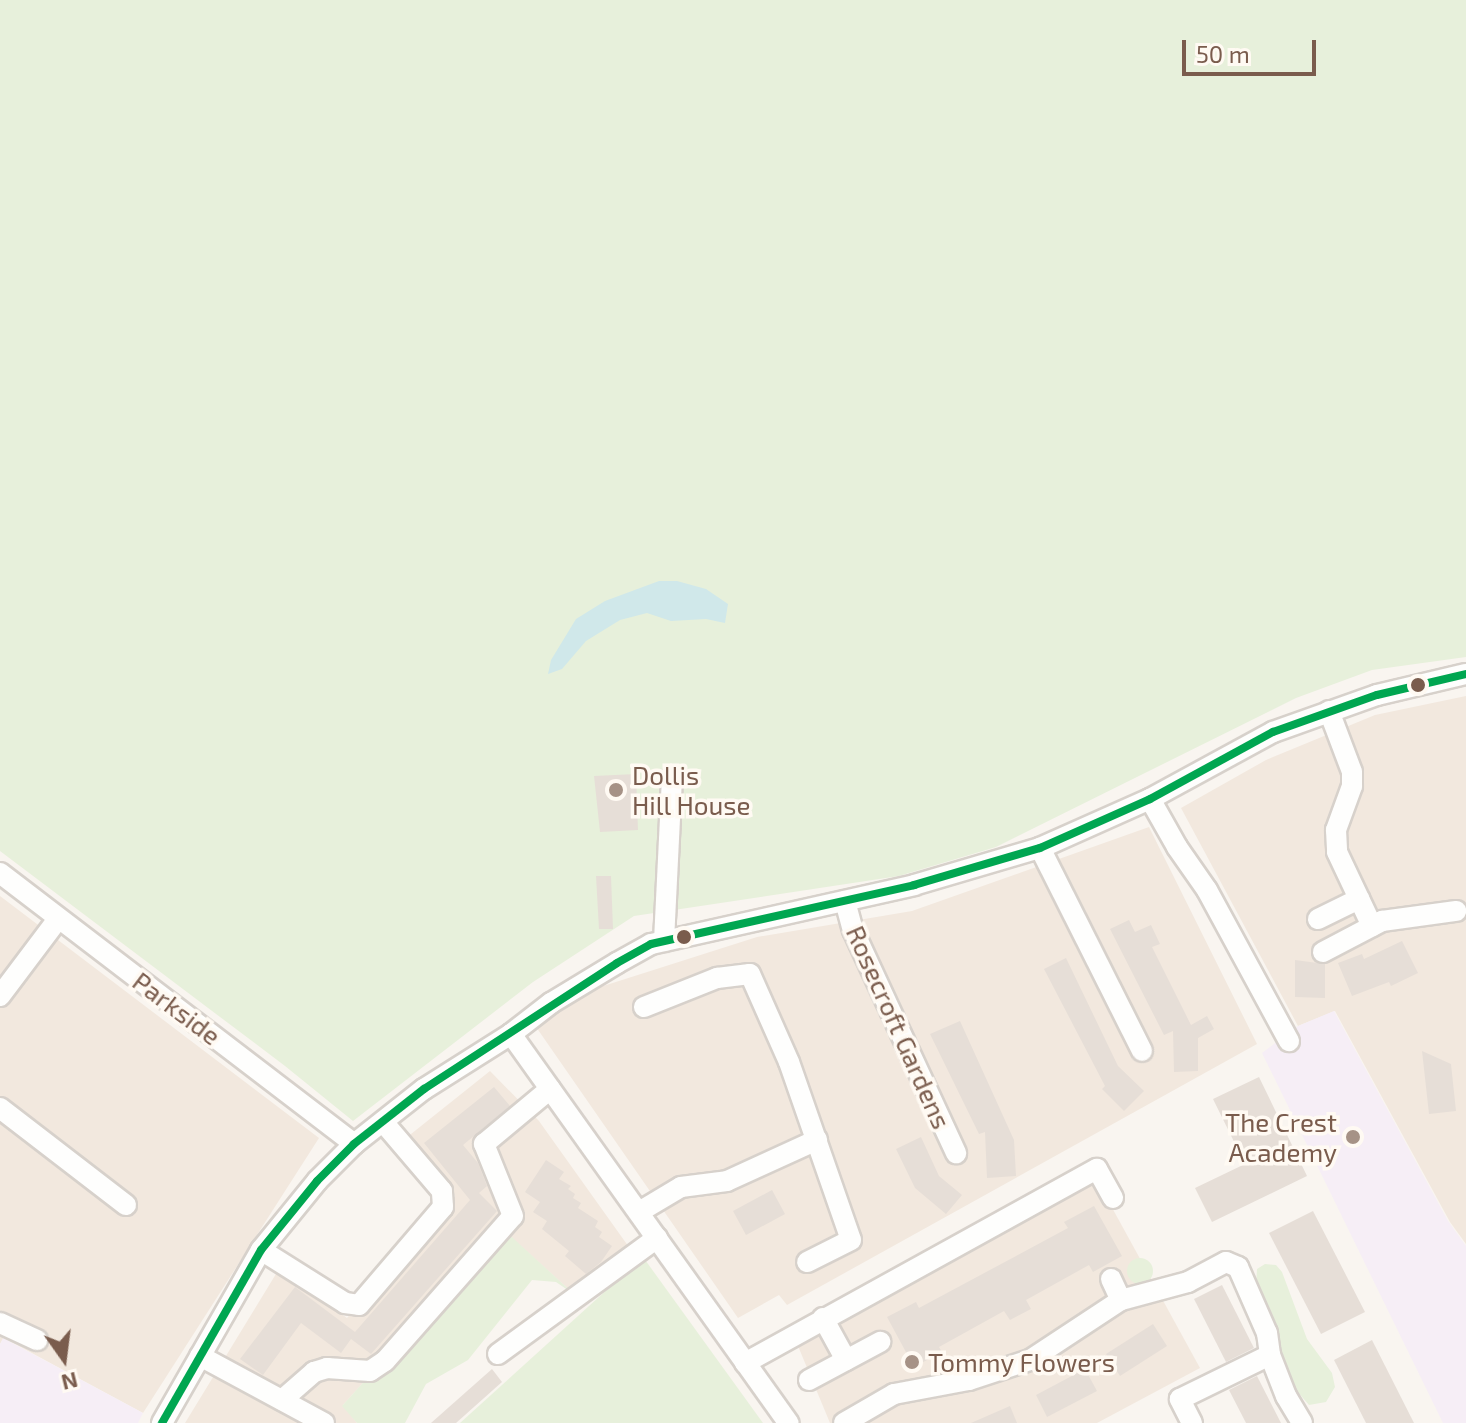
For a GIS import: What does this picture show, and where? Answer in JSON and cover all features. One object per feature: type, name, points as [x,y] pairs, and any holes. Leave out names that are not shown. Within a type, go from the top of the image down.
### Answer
[{"type":"street","points":[[162,1423],[261,1250],[317,1181],[354,1144],[424,1089],[511,1034],[551,1003],[617,963],[664,941],[914,885],[1040,848],[1150,799],[1273,732],[1377,695],[1466,674]]},
{"type":"street","points":[[1329,711],[1352,772],[1352,786],[1335,841],[1372,926]]},
{"type":"street","points":[[664,941],[672,777]]},
{"type":"street","points":[[1150,799],[1177,847],[1198,874],[1289,1041]]},
{"type":"street","points":[[1040,848],[1142,1051]]},
{"type":"street","name":"Parkside","points":[[0,873],[354,1144]]},
{"type":"street","points":[[1318,919],[1359,899]]},
{"type":"street","name":"Rosecroft Gardens","points":[[845,901],[853,930],[956,1153]]},
{"type":"street","points":[[1323,952],[1382,921],[1456,911]]},
{"type":"street","points":[[0,996],[58,919]]},
{"type":"street","points":[[644,1007],[717,978],[750,974],[789,1062],[851,1240],[807,1262]]},
{"type":"street","points":[[511,1034],[788,1423]]},
{"type":"street","points":[[282,1400],[314,1372],[327,1368],[370,1371],[385,1361],[513,1216],[484,1144],[550,1089]]},
{"type":"street","points":[[0,1108],[126,1205]]},
{"type":"street","points":[[261,1250],[345,1303],[359,1305],[443,1207],[442,1191],[383,1122]]},
{"type":"street","points":[[639,1212],[681,1187],[727,1181],[817,1140]]},
{"type":"street","points":[[745,1363],[1097,1169],[1113,1198]]},
{"type":"street","points":[[498,1354],[657,1238]]},
{"type":"street","points":[[844,1423],[894,1394],[969,1380],[1030,1360],[1121,1300],[1188,1282],[1226,1262],[1238,1267],[1267,1333],[1270,1355],[1286,1396],[1302,1423]]},
{"type":"street","points":[[1111,1279],[1121,1300]]},
{"type":"street","points":[[823,1318],[846,1360]]},
{"type":"street","points":[[0,1323],[37,1340]]},
{"type":"street","points":[[809,1380],[880,1342]]},
{"type":"street","points":[[1192,1423],[1180,1399],[1270,1355]]},
{"type":"street","points":[[200,1356],[307,1417],[319,1418],[324,1423]]},
{"type":"shaded area","points":[[1466,696],[1466,1244],[1450,1222],[1335,1011],[1298,1026],[1181,808],[1266,760],[1375,715]]},
{"type":"shaded area","points":[[1149,827],[1257,1044],[787,1305],[779,1295],[738,1318],[534,1024],[597,988],[757,937],[912,911]]},
{"type":"shaded area","points":[[0,896],[319,1138],[143,1413],[4,1338],[0,1344]]},
{"type":"shaded area","name":"The Crest Academy","points":[[1334,1011],[1448,1221],[1466,1246],[1466,1423],[1443,1423],[1262,1053],[1298,1026]]},
{"type":"shaded area","points":[[490,1071],[539,1121],[631,1250],[575,1295],[502,1229],[343,1405],[357,1423],[185,1423],[279,1269],[347,1318],[455,1196],[406,1138]]},
{"type":"shaded area","points":[[1093,1173],[1200,1368],[1097,1423],[830,1423],[798,1346]]},
{"type":"shaded area","points":[[3,1338],[143,1413],[138,1423],[0,1423],[0,1344]]},
{"type":"green space","points":[[0,0],[1466,0],[1466,657],[1372,670],[1296,698],[996,847],[899,876],[634,916],[533,982],[353,1121],[0,851]]},
{"type":"green space","points":[[502,1228],[575,1295],[556,1282],[532,1280],[468,1360],[426,1384],[405,1423],[357,1423],[342,1406]]},
{"type":"green space","points":[[643,1257],[763,1423],[460,1423]]},
{"type":"green space","points":[[1140,1258],[1149,1262],[1153,1271],[1149,1280],[1140,1284],[1131,1280],[1127,1271],[1131,1262]]},
{"type":"green space","points":[[1265,1264],[1276,1265],[1282,1272],[1307,1339],[1332,1373],[1335,1387],[1326,1402],[1309,1405],[1289,1382],[1256,1286],[1257,1269]]},
{"type":"water","points":[[659,581],[677,581],[706,589],[728,604],[725,623],[706,619],[671,621],[647,613],[620,620],[586,641],[562,669],[548,674],[551,660],[576,619],[605,601]]},
{"type":"building","name":"Dollis Hill House","points":[[636,774],[638,830],[600,832],[594,776]]},
{"type":"building","points":[[596,876],[611,876],[613,929],[599,929]]},
{"type":"building","points":[[1129,920],[1135,932],[1151,925],[1160,944],[1152,947],[1191,1025],[1207,1016],[1214,1029],[1198,1038],[1198,1071],[1174,1072],[1173,1031],[1164,1035],[1110,929]]},
{"type":"building","points":[[1402,941],[1418,973],[1391,986],[1389,982],[1352,996],[1338,963],[1362,954],[1364,959]]},
{"type":"building","points":[[1066,958],[1118,1066],[1144,1091],[1124,1111],[1102,1089],[1105,1086],[1044,969]]},
{"type":"building","points":[[1295,960],[1325,964],[1325,998],[1295,997]]},
{"type":"building","points":[[960,1021],[1014,1140],[1016,1176],[987,1178],[985,1132],[979,1134],[930,1034]]},
{"type":"building","points":[[1422,1051],[1451,1064],[1456,1111],[1429,1114]]},
{"type":"building","points":[[1259,1077],[1307,1176],[1212,1222],[1195,1188],[1245,1164],[1213,1099]]},
{"type":"building","points":[[494,1087],[510,1106],[463,1145],[478,1163],[487,1186],[479,1193],[497,1211],[371,1354],[351,1339],[341,1353],[301,1323],[263,1375],[240,1359],[295,1287],[355,1332],[470,1200],[424,1143]]},
{"type":"building","points":[[921,1137],[939,1176],[962,1195],[946,1214],[915,1188],[896,1149]]},
{"type":"building","points":[[546,1160],[564,1172],[559,1179],[571,1186],[568,1189],[575,1194],[573,1198],[581,1203],[578,1208],[598,1221],[595,1227],[602,1232],[599,1237],[612,1246],[601,1262],[586,1274],[565,1256],[569,1251],[542,1229],[547,1221],[533,1212],[540,1202],[525,1192]]},
{"type":"building","points":[[772,1190],[785,1214],[746,1235],[733,1211]]},
{"type":"building","points":[[1094,1206],[1122,1256],[1093,1272],[1089,1265],[1026,1300],[1031,1309],[1010,1320],[1004,1311],[939,1347],[942,1352],[914,1367],[887,1317],[916,1302],[919,1308],[988,1271],[1068,1228],[1064,1222]]},
{"type":"building","points":[[1313,1211],[1365,1312],[1321,1334],[1269,1233]]},
{"type":"building","points":[[1222,1285],[1254,1348],[1226,1362],[1194,1299]]},
{"type":"building","points":[[1153,1324],[1167,1346],[1120,1376],[1106,1354]]},
{"type":"building","points":[[1372,1340],[1414,1423],[1366,1423],[1334,1360]]},
{"type":"building","points":[[492,1369],[502,1382],[456,1423],[431,1423]]},
{"type":"building","points":[[1085,1369],[1097,1391],[1047,1417],[1036,1395]]},
{"type":"building","points":[[1257,1376],[1281,1423],[1246,1423],[1229,1390]]},
{"type":"building","points":[[1010,1406],[1017,1423],[971,1423]]},
{"type":"transit line","points":[[162,1423],[261,1250],[317,1181],[354,1144],[424,1089],[617,963],[651,944],[914,885],[1040,848],[1150,799],[1273,732],[1377,695],[1466,674]]},
{"type":"place","name":"Dollis Hill House","points":[[616,790]]},
{"type":"place","name":"The Crest Academy","points":[[1353,1137]]},
{"type":"place","name":"Tommy Flowers","points":[[912,1362]]}]
